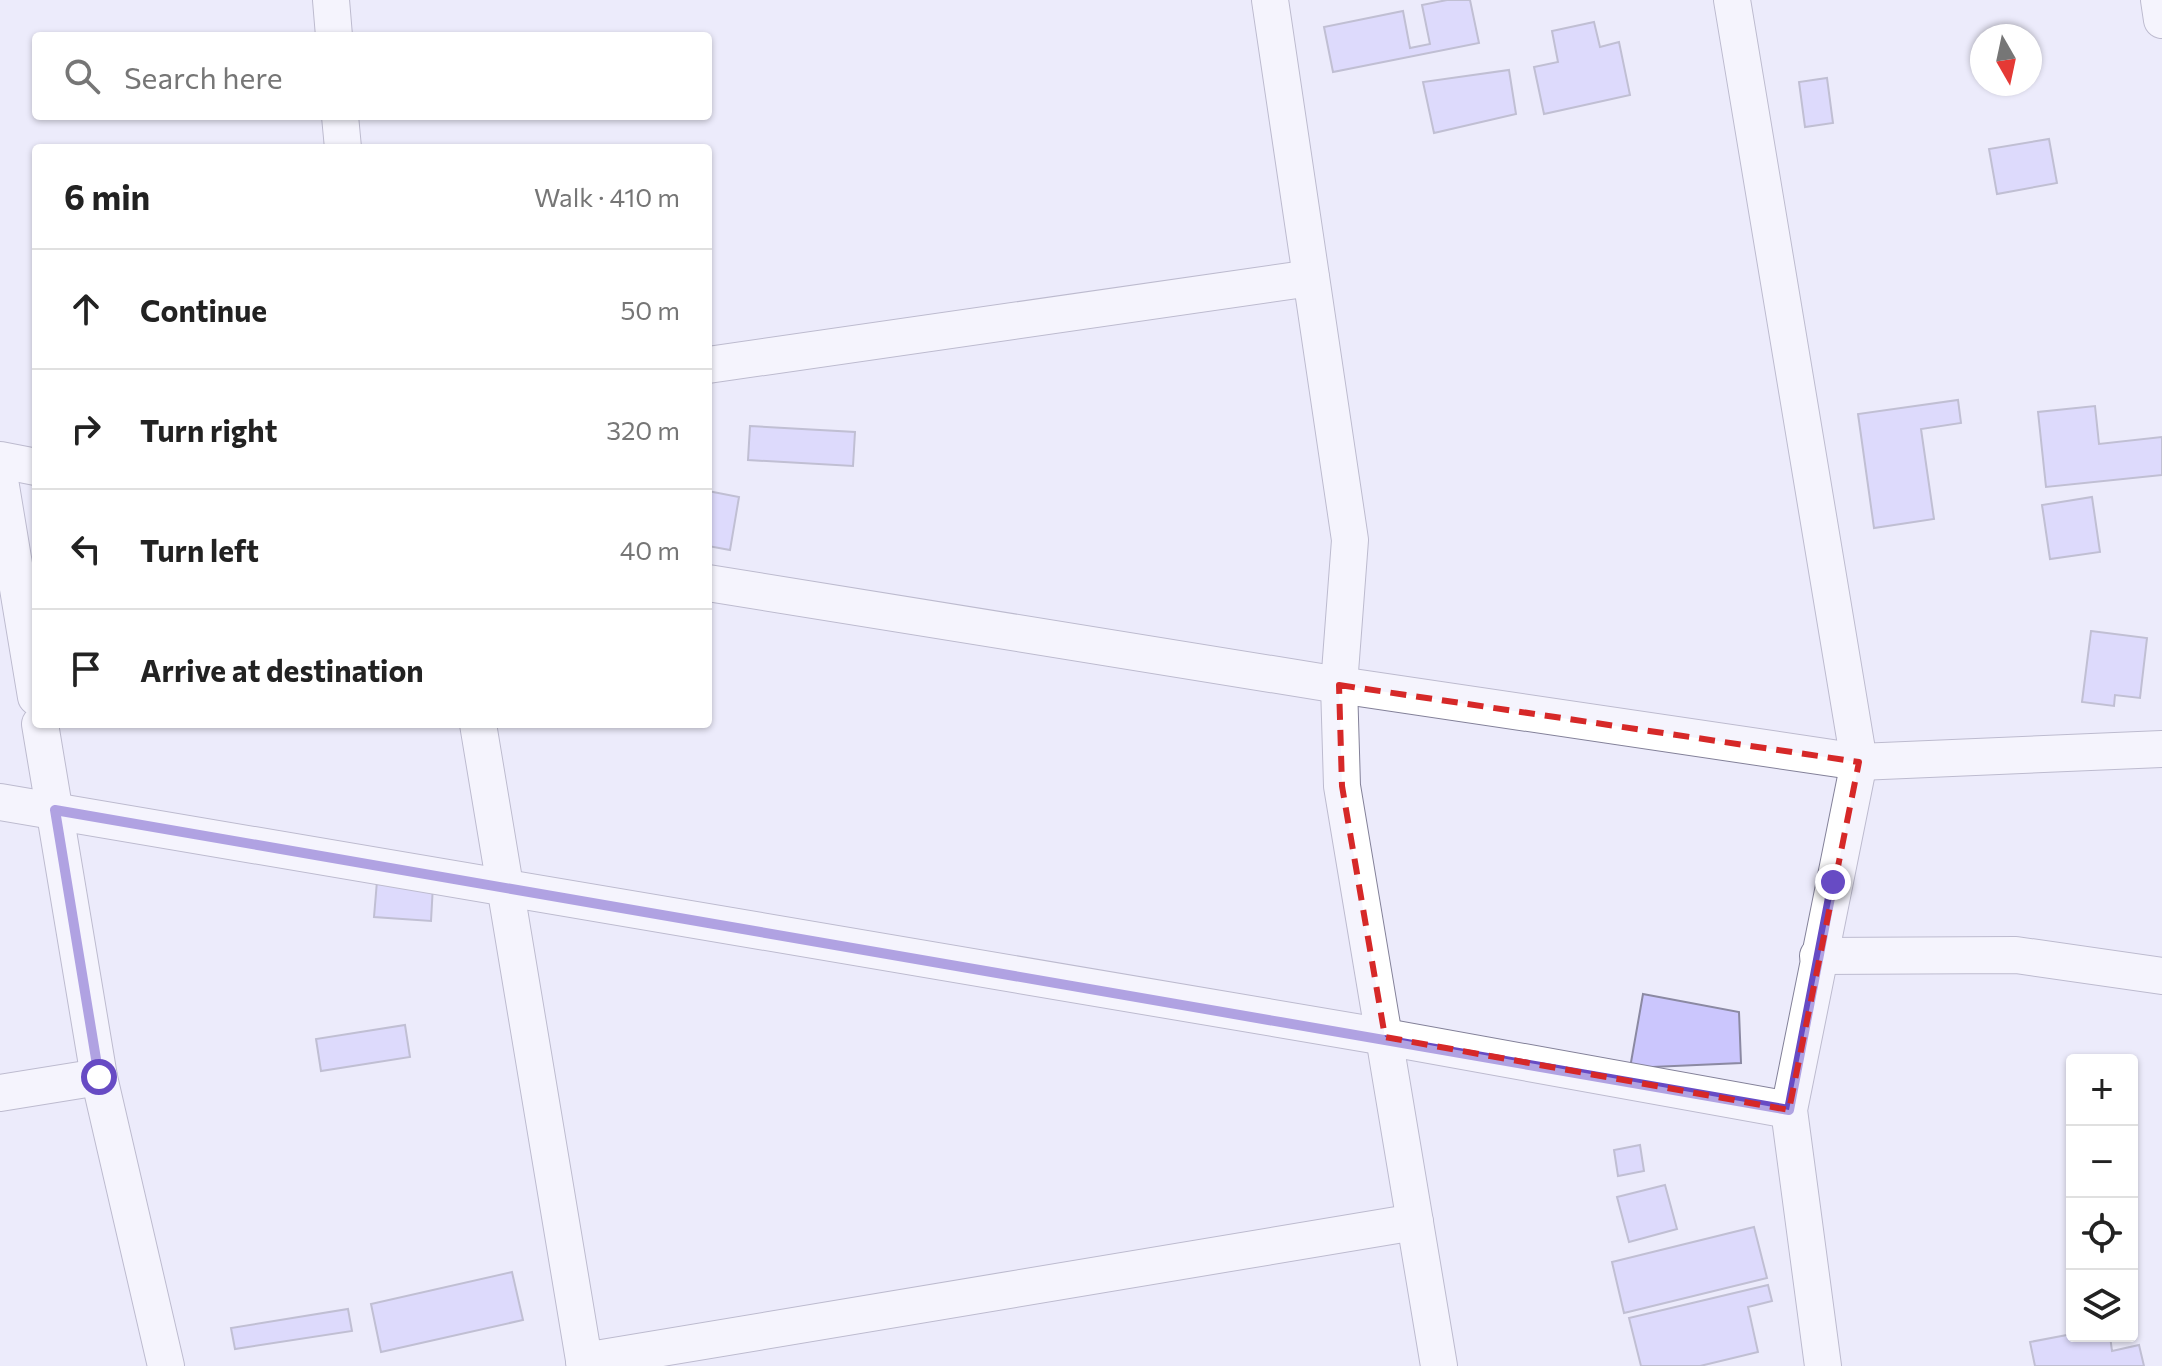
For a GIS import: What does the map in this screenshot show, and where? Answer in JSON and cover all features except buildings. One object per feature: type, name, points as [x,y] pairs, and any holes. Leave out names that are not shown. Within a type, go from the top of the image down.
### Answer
[{"type":"street","points":[[331,0],[334,32]]},
{"type":"street","points":[[1270,0],[1350,540],[1339,685],[1342,786],[1439,1366]]},
{"type":"street","points":[[1732,0],[1859,762],[1789,1110],[1823,1366]]},
{"type":"street","points":[[2159,0],[2162,20]]},
{"type":"street","points":[[340,120],[343,144]]},
{"type":"street","points":[[712,364],[1311,278]]},
{"type":"street","points":[[0,460],[32,466]]},
{"type":"street","points":[[0,480],[32,673]]},
{"type":"street","points":[[712,584],[1339,685],[1859,762],[2162,749]]},
{"type":"street","points":[[41,728],[99,1077],[166,1366]]},
{"type":"street","points":[[479,728],[585,1363],[1415,1222]]},
{"type":"street","points":[[0,802],[1385,1037],[1789,1110]]},
{"type":"street","points":[[1818,956],[2016,955],[2162,976]]},
{"type":"street","points":[[0,1093],[99,1077]]},
{"type":"highlighted area","points":[[1339,685],[1859,762],[1789,1110],[1385,1037],[1342,786]]},
{"type":"route","points":[[99,1077],[55,810],[505,890],[1385,1037],[1789,1110],[1833,882]]}]
